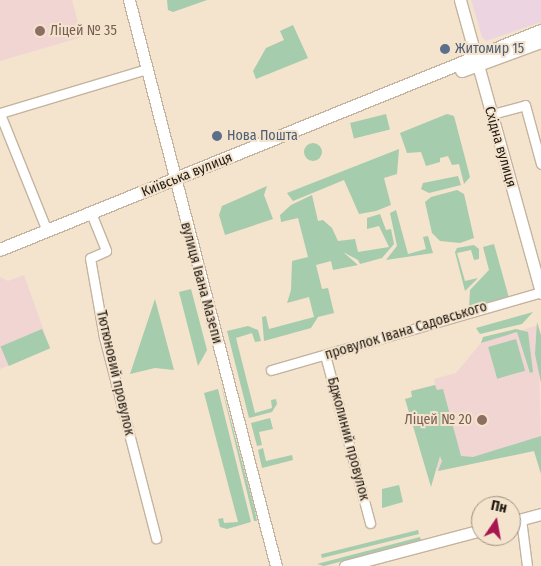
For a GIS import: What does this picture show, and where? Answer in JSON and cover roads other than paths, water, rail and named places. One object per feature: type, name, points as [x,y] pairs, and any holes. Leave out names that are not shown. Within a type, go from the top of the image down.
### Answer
[{"type":"main road","name":"вулиця Івана Мазепи","points":[[129,0],[276,566]]},
{"type":"main road","name":"Східна вулиця","points":[[460,0],[496,113],[541,275]]},
{"type":"main road","name":"Східна вулиця","points":[[466,0],[479,60],[541,292]]},
{"type":"main road","name":"Київська вулиця","points":[[479,60],[541,31]]},
{"type":"main road","name":"Київська вулиця","points":[[0,250],[175,182],[463,65],[541,42]]},
{"type":"main road","name":"Київська вулиця","points":[[0,256],[175,182]]},
{"type":"main road","points":[[521,520],[541,514]]},
{"type":"main road","points":[[345,566],[471,533]]},
{"type":"street","points":[[47,231],[0,114],[147,69]]},
{"type":"street","points":[[496,113],[525,105],[541,164]]},
{"type":"street","name":"Тютюновий провулок","points":[[93,218],[106,251],[90,258],[104,337],[156,538]]},
{"type":"street","name":"провулок Івана Садовського","points":[[271,370],[541,292]]},
{"type":"street","name":"Бджолиний провулок","points":[[325,355],[370,523]]},
{"type":"street","points":[[521,541],[527,566]]},
{"type":"place","name":"Ліцей № 35","points":[[40,31]]},
{"type":"place","name":"Житомир 15","points":[[445,49]]},
{"type":"place","name":"Нова Пошта","points":[[217,136]]},
{"type":"place","name":"Ліцей № 20","points":[[482,420]]}]
